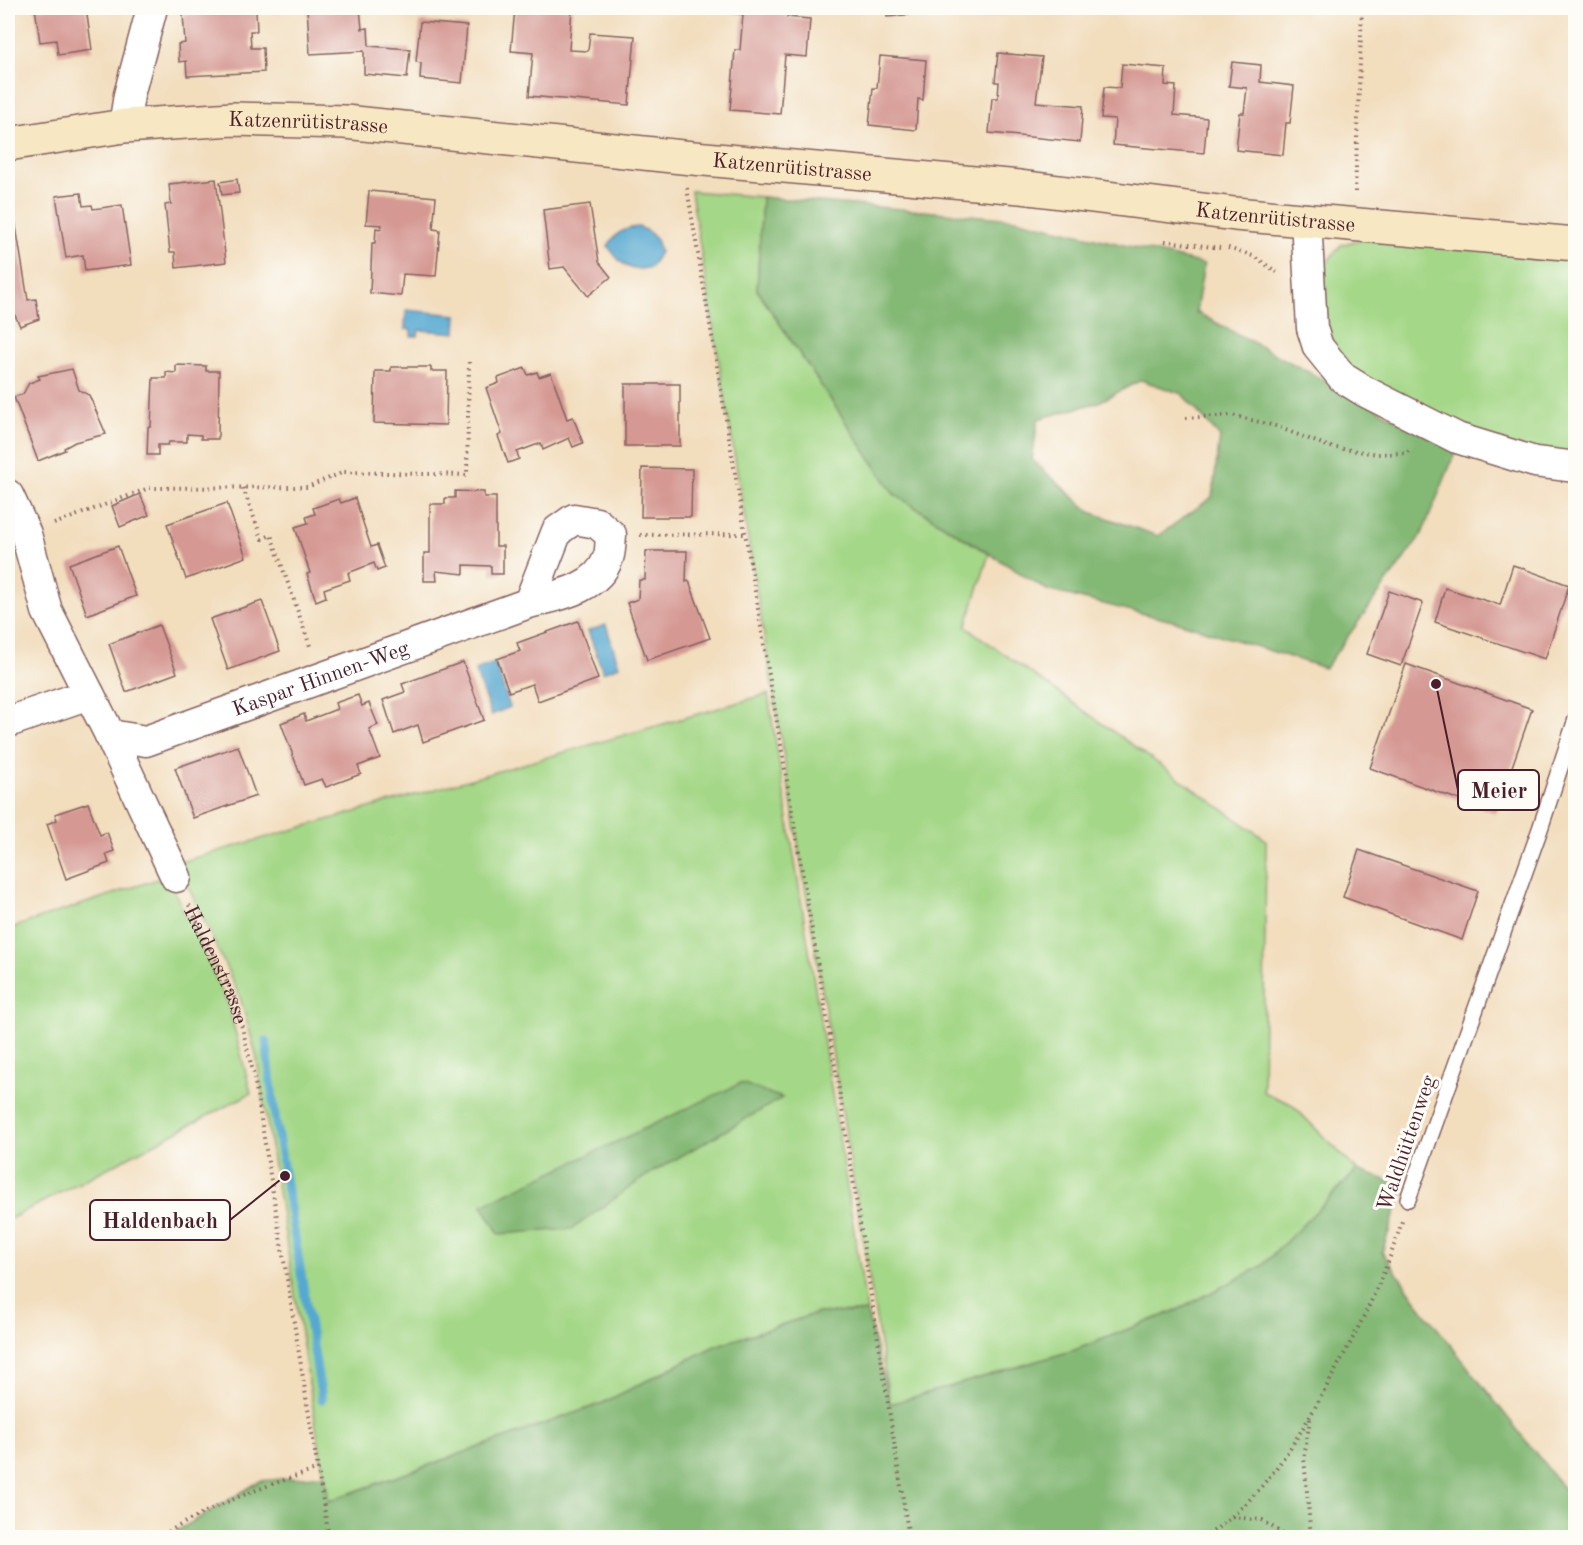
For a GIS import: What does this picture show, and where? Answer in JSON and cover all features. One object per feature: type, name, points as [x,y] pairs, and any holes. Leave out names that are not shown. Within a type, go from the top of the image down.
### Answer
[{"type":"street","points":[[124,126],[129,95],[152,8]]},
{"type":"street","name":"Katzenrütistrasse","points":[[8,144],[124,126],[233,119],[345,122],[682,157],[1020,187],[1235,214],[1575,244]]},
{"type":"street","points":[[1306,219],[1308,304],[1312,328],[1318,347],[1343,378],[1457,438],[1492,451],[1535,462],[1575,467]]},
{"type":"street","points":[[8,495],[26,534],[47,611],[110,735],[176,877]]},
{"type":"street","points":[[529,603],[557,531],[574,519],[597,523],[611,535]]},
{"type":"street","name":"Kaspar Hinnen-Weg","points":[[110,735],[146,741],[529,603],[557,596],[593,580],[608,559],[611,535]]},
{"type":"street","points":[[8,722],[89,694]]},
{"type":"lane","name":"Waldhüttenweg","points":[[1408,1199],[1540,829],[1575,719]]},
{"type":"path","points":[[1354,223],[1362,8]]},
{"type":"path","points":[[682,157],[841,1102],[909,1538]]},
{"type":"path","points":[[26,534],[149,488],[307,487],[344,472],[467,475],[470,360]]},
{"type":"path","points":[[1186,418],[1232,415],[1275,426],[1329,447],[1377,454],[1407,453],[1433,425]]},
{"type":"path","points":[[243,488],[262,539],[271,535],[321,678]]},
{"type":"path","points":[[611,535],[744,534]]},
{"type":"path","name":"Haldenstrasse","points":[[176,877],[235,999],[254,1076],[320,1469],[329,1538]]},
{"type":"path","name":"Waldhüttenweg","points":[[1203,1538],[1232,1517],[1267,1483],[1311,1417],[1374,1300],[1394,1248],[1408,1199]]},
{"type":"path","points":[[1311,1417],[1304,1458],[1311,1538]]},
{"type":"path","points":[[158,1538],[186,1520],[256,1488],[320,1469]]},
{"type":"path","points":[[1232,1517],[1262,1520],[1289,1538]]},
{"type":"green space","points":[[691,191],[762,197],[757,290],[894,494],[989,554],[966,627],[1266,840],[1263,1092],[1291,1104],[1357,1170],[1262,1266],[1180,1309],[1075,1350],[890,1404]]},
{"type":"green space","points":[[762,197],[1015,219],[1204,264],[1196,312],[1456,451],[1422,534],[1325,668],[1181,623],[1047,590],[894,494],[757,290]],"holes":[[[1141,380],[1182,394],[1220,437],[1212,497],[1158,536],[1090,512],[1032,460],[1038,419],[1099,402]]]},
{"type":"green space","points":[[1365,238],[1575,257],[1575,458],[1514,449],[1348,371],[1327,332],[1322,268],[1341,245]]},
{"type":"green space","points":[[768,694],[867,1312],[818,1313],[715,1346],[603,1403],[328,1501],[256,1054],[240,997],[177,863]]},
{"type":"green space","points":[[167,876],[228,1004],[251,1093],[8,1220],[8,929]]},
{"type":"green space","points":[[741,1083],[782,1098],[646,1176],[572,1229],[499,1234],[482,1205]]},
{"type":"green space","points":[[1357,1170],[1404,1186],[1382,1252],[1423,1310],[1575,1503],[1575,1537],[167,1537],[260,1481],[325,1475],[329,1501],[603,1403],[715,1346],[818,1313],[867,1312],[890,1404],[1075,1350],[1180,1309],[1262,1266]]},
{"type":"water","points":[[639,227],[653,236],[660,252],[651,267],[643,269],[625,266],[608,246],[620,232]]},
{"type":"water","points":[[406,310],[457,315],[456,333],[419,330],[418,336],[411,336],[411,330],[405,329]]},
{"type":"water","points":[[606,625],[619,666],[603,672],[588,631]]},
{"type":"water","points":[[495,663],[510,707],[491,715],[475,670]]},
{"type":"building","points":[[35,8],[86,8],[92,50],[58,55],[56,40],[40,42]]},
{"type":"building","points":[[307,8],[360,8],[362,29],[368,28],[369,46],[410,49],[407,78],[364,74],[364,51],[310,54]]},
{"type":"building","points":[[515,8],[572,8],[569,50],[588,51],[590,33],[635,36],[629,105],[529,96],[533,53],[511,51]]},
{"type":"building","points":[[734,8],[788,8],[787,17],[810,19],[807,57],[785,55],[780,114],[730,110],[735,50],[740,50],[743,14],[733,13]]},
{"type":"building","points":[[886,8],[932,8],[932,12],[887,17]]},
{"type":"building","points":[[1007,8],[1052,8],[1052,9],[1007,13]]},
{"type":"building","points":[[256,10],[257,31],[250,31],[251,48],[263,48],[264,72],[187,76],[186,61],[179,62],[178,44],[185,43],[183,14]]},
{"type":"building","points":[[420,22],[467,26],[462,83],[420,79],[421,63],[416,62]]},
{"type":"building","points":[[998,53],[1042,57],[1036,102],[1083,106],[1080,142],[989,133],[992,98],[998,98],[999,82],[995,82]]},
{"type":"building","points":[[880,56],[926,60],[923,100],[918,99],[916,130],[869,125],[873,88],[877,88]]},
{"type":"building","points":[[1232,62],[1261,65],[1260,82],[1294,86],[1290,123],[1286,123],[1283,155],[1236,150],[1240,113],[1244,113],[1247,88],[1229,86]]},
{"type":"building","points":[[1122,64],[1166,68],[1165,85],[1176,86],[1174,115],[1207,118],[1204,153],[1113,145],[1115,119],[1101,118],[1104,87],[1120,88]]},
{"type":"building","points":[[216,179],[226,262],[176,268],[175,252],[170,252],[165,205],[171,204],[169,184]]},
{"type":"building","points":[[237,179],[239,193],[222,195],[220,182]]},
{"type":"building","points":[[369,191],[436,197],[433,229],[440,230],[436,276],[403,274],[401,296],[370,293],[372,243],[375,243],[376,228],[381,229],[382,225],[366,224]]},
{"type":"building","points":[[81,193],[83,206],[92,205],[93,209],[122,205],[131,265],[85,271],[83,255],[66,258],[56,196]]},
{"type":"building","points":[[12,202],[28,300],[36,299],[39,319],[20,326],[13,311],[8,314],[8,203]]},
{"type":"building","points":[[590,204],[599,262],[611,277],[588,296],[564,267],[550,269],[543,210]]},
{"type":"building","points":[[176,365],[206,366],[206,371],[219,371],[218,439],[201,439],[201,435],[187,434],[187,442],[169,442],[168,445],[158,445],[158,455],[147,455],[148,427],[151,427],[153,378],[166,378],[166,372],[176,373]]},
{"type":"building","points":[[391,367],[431,367],[431,371],[447,371],[446,425],[374,423],[375,371],[391,371]]},
{"type":"building","points":[[525,368],[528,375],[537,372],[539,377],[551,373],[567,419],[573,417],[583,443],[573,447],[569,438],[543,450],[541,443],[517,452],[519,459],[508,463],[498,436],[502,434],[486,388],[499,383],[498,378]]},
{"type":"building","points":[[72,369],[79,390],[89,395],[106,434],[75,442],[64,448],[65,450],[38,461],[14,397],[23,394],[29,383],[40,379],[38,376]]},
{"type":"building","points":[[625,384],[680,384],[680,446],[625,446]]},
{"type":"building","points":[[642,468],[692,469],[691,517],[641,517]]},
{"type":"building","points":[[455,491],[484,492],[484,497],[496,497],[496,546],[503,546],[503,574],[491,574],[491,566],[464,565],[464,574],[436,571],[437,581],[424,581],[424,553],[430,553],[430,504],[445,504],[445,498],[455,498]]},
{"type":"building","points":[[140,494],[149,515],[120,527],[112,506]]},
{"type":"building","points":[[355,498],[371,547],[377,545],[385,568],[377,571],[374,563],[348,573],[350,580],[324,589],[326,597],[316,601],[307,574],[310,573],[295,527],[308,523],[306,517],[315,514],[313,508],[339,499],[341,503]]},
{"type":"building","points":[[227,503],[246,557],[186,579],[167,524]]},
{"type":"building","points":[[118,546],[136,596],[87,615],[69,564]]},
{"type":"building","points":[[646,551],[687,551],[686,582],[689,581],[710,638],[647,660],[627,603],[638,599],[639,580],[645,580]]},
{"type":"building","points":[[1513,565],[1569,585],[1545,659],[1435,622],[1445,588],[1500,605]]},
{"type":"building","points":[[1389,591],[1423,603],[1401,666],[1367,654]]},
{"type":"building","points":[[262,601],[280,651],[228,670],[210,619]]},
{"type":"building","points":[[578,621],[598,679],[538,701],[532,684],[509,692],[497,659],[520,651],[517,643]]},
{"type":"building","points":[[159,625],[177,673],[126,692],[109,644]]},
{"type":"building","points":[[463,662],[484,720],[423,742],[418,725],[394,734],[383,700],[405,692],[402,684]]},
{"type":"building","points":[[1406,664],[1532,709],[1496,813],[1370,768]]},
{"type":"building","points":[[358,695],[362,706],[369,703],[378,725],[369,729],[380,758],[358,766],[361,774],[326,787],[322,779],[304,785],[281,723],[304,714],[306,721],[337,709],[335,703]]},
{"type":"building","points":[[238,746],[256,796],[193,818],[175,768]]},
{"type":"building","points":[[88,803],[100,835],[107,832],[114,851],[106,854],[109,863],[66,879],[47,824],[57,820],[55,814]]},
{"type":"building","points":[[1359,850],[1478,891],[1462,940],[1343,897]]},
{"type":"waterway","points":[[266,1041],[276,1124],[322,1399]]},
{"type":"place","name":"Meier","points":[[1436,684]]},
{"type":"place","name":"Haldenbach","points":[[285,1176]]}]
